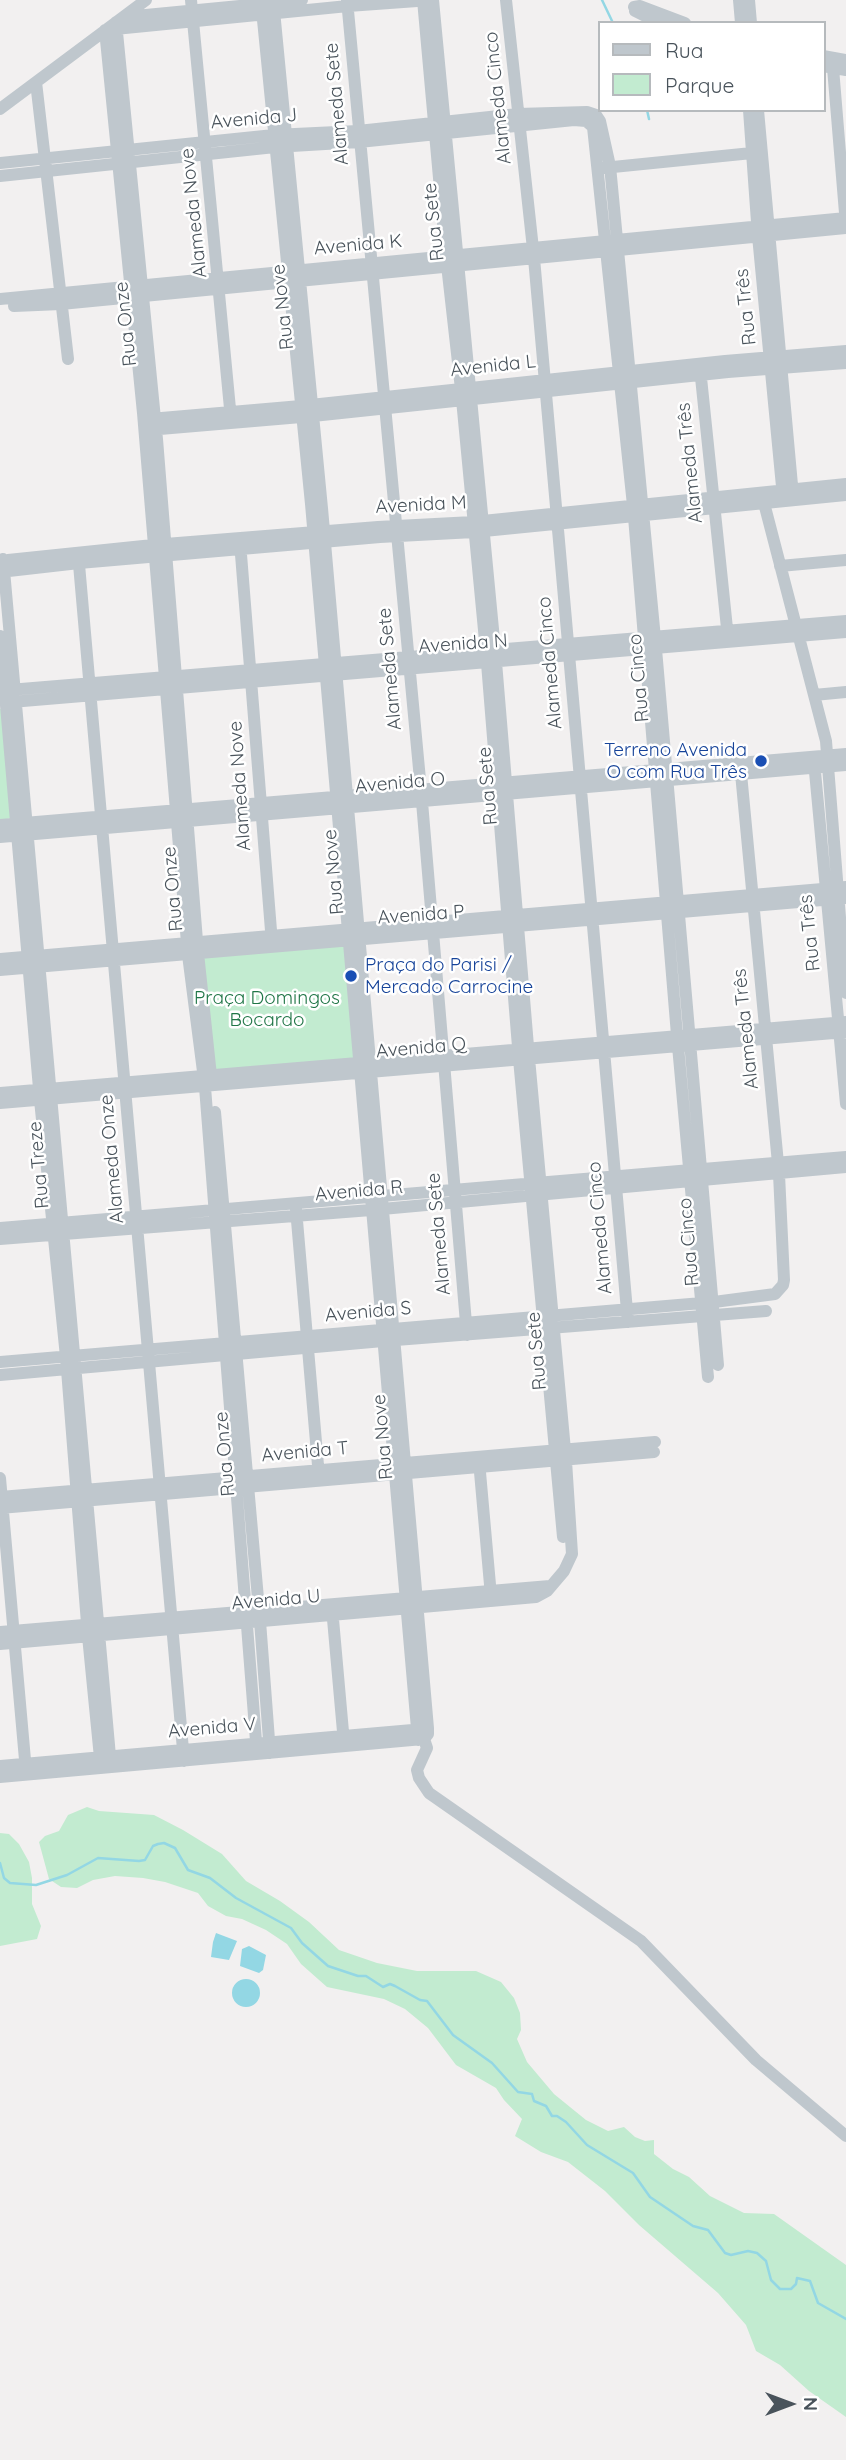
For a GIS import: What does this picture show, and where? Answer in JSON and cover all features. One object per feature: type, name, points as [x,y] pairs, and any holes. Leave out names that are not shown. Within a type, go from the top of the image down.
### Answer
[{"type":"street","points":[[0,109],[146,0]]},
{"type":"street","points":[[268,6],[302,0]]},
{"type":"street","name":"Rua Sete","points":[[423,0],[467,394],[503,788],[561,1456],[564,1571]]},
{"type":"street","points":[[115,25],[192,10],[432,0]]},
{"type":"street","name":"Rua Sete","points":[[432,0],[439,128]]},
{"type":"street","name":"Alameda Cinco","points":[[506,0],[533,253],[627,1316]]},
{"type":"street","points":[[739,0],[741,21]]},
{"type":"street","points":[[749,0],[751,21]]},
{"type":"street","name":"Alameda Sete","points":[[348,3],[374,269],[467,1329]]},
{"type":"street","name":"Rua Nove","points":[[268,6],[331,669],[422,1734],[427,1748],[417,1770],[419,1778],[429,1793],[642,1941],[756,2060],[846,2136]]},
{"type":"street","points":[[655,21],[637,12],[634,6],[680,21]]},
{"type":"street","name":"Alameda Nove","points":[[192,10],[231,418]]},
{"type":"street","name":"Rua Onze","points":[[115,25],[123,157],[150,425],[193,948],[254,1616],[263,1748]]},
{"type":"street","points":[[825,56],[846,60]]},
{"type":"street","points":[[834,68],[846,224]]},
{"type":"street","points":[[36,82],[68,359]]},
{"type":"street","name":"Rua Três","points":[[749,112],[788,494]]},
{"type":"street","name":"Rua Três","points":[[758,112],[763,231]]},
{"type":"street","name":"Avenida J","points":[[0,176],[45,165],[280,141],[359,137],[519,120],[594,120]]},
{"type":"street","name":"Rua Cinco","points":[[594,120],[604,130],[604,168],[638,510],[683,1039],[709,1309],[718,1365]]},
{"type":"street","points":[[604,168],[752,153]]},
{"type":"street","name":"Avenida J","points":[[0,163],[45,165]]},
{"type":"street","name":"Avenida K","points":[[0,307],[136,291],[846,224]]},
{"type":"street","name":"Avenida K","points":[[0,299],[60,299]]},
{"type":"street","name":"Avenida L","points":[[776,363],[846,351]]},
{"type":"street","name":"Avenida L","points":[[150,425],[700,369],[776,363],[846,363]]},
{"type":"street","name":"Alameda Três","points":[[700,369],[728,637]]},
{"type":"street","name":"Avenida M","points":[[2,565],[319,537],[478,527],[713,503],[846,484]]},
{"type":"street","name":"Avenida M","points":[[713,503],[764,503],[788,494],[846,495]]},
{"type":"street","points":[[764,503],[814,695],[821,762]]},
{"type":"street","name":"Alameda Nove","points":[[240,544],[272,941]]},
{"type":"street","name":"Alameda Onze","points":[[79,558],[184,1755]]},
{"type":"street","points":[[780,566],[846,561]]},
{"type":"street","name":"Rua Treze","points":[[2,565],[7,697]]},
{"type":"street","name":"Avenida N","points":[[797,631],[846,621]]},
{"type":"street","name":"Avenida N","points":[[7,697],[797,631],[846,632]]},
{"type":"street","name":"Rua Treze","points":[[0,636],[22,829],[106,1762]]},
{"type":"street","points":[[814,695],[846,692]]},
{"type":"street","name":"Avenida O","points":[[821,762],[846,754]]},
{"type":"street","name":"Rua Três","points":[[821,762],[832,830],[846,1104]]},
{"type":"street","name":"Rua Três","points":[[821,762],[846,993]]},
{"type":"street","name":"Avenida O","points":[[0,837],[22,829],[342,801],[821,762],[846,765]]},
{"type":"street","name":"Alameda Três","points":[[741,768],[778,1168],[784,1280],[779,1290]]},
{"type":"street","name":"Avenida O","points":[[0,825],[22,829]]},
{"type":"street","points":[[832,830],[846,829]]},
{"type":"street","name":"Avenida P","points":[[0,959],[34,961],[113,955],[836,893]]},
{"type":"street","name":"Avenida P","points":[[0,970],[34,961]]},
{"type":"street","name":"Avenida Q","points":[[0,1093],[46,1094],[124,1088],[683,1039],[842,1028]]},
{"type":"street","name":"Avenida Q","points":[[0,1103],[46,1094]]},
{"type":"street","name":"Avenida R","points":[[0,1228],[59,1228],[295,1210],[696,1176],[778,1168],[846,1157]]},
{"type":"street","name":"Avenida R","points":[[778,1168],[846,1167]]},
{"type":"street","points":[[295,1210],[319,1476]]},
{"type":"street","name":"Avenida R","points":[[0,1239],[59,1228]]},
{"type":"street","name":"Avenida S","points":[[0,1362],[71,1362],[709,1309],[772,1296],[779,1290]]},
{"type":"street","name":"Rua Cinco","points":[[708,1377],[709,1309]]},
{"type":"street","name":"Avenida S","points":[[709,1309],[766,1311]]},
{"type":"street","name":"Avenida S","points":[[0,1375],[71,1362]]},
{"type":"street","name":"Avenida T","points":[[1,1502],[655,1447]]},
{"type":"street","points":[[479,1463],[491,1596]]},
{"type":"street","points":[[0,1478],[9,1635],[26,1769]]},
{"type":"street","name":"Avenida U","points":[[0,1644],[9,1635],[491,1596],[536,1597],[543,1595],[564,1571]]},
{"type":"street","points":[[332,1610],[344,1741]]},
{"type":"street","name":"Avenida V","points":[[0,1766],[26,1769],[422,1734]]},
{"type":"street","name":"Avenida V","points":[[0,1777],[26,1769]]},
{"type":"green space","points":[[0,709],[4,709],[12,818],[0,820]]},
{"type":"green space","name":"Praça Domingos Bocardo","points":[[347,941],[357,1061],[213,1073],[199,954]]},
{"type":"green space","points":[[87,1807],[99,1811],[154,1815],[183,1830],[222,1854],[246,1881],[309,1922],[339,1950],[377,1963],[417,1971],[476,1971],[501,1982],[514,1998],[520,2013],[521,2030],[517,2039],[527,2062],[554,2094],[586,2120],[608,2131],[624,2127],[635,2137],[645,2141],[654,2140],[654,2154],[673,2169],[689,2177],[710,2196],[744,2213],[774,2214],[846,2265],[846,2417],[809,2391],[780,2365],[756,2351],[746,2325],[718,2293],[639,2225],[605,2191],[568,2162],[541,2152],[515,2136],[522,2119],[496,2088],[456,2065],[428,2028],[405,2009],[384,1999],[327,1987],[301,1964],[287,1944],[266,1930],[242,1919],[226,1916],[208,1906],[198,1893],[143,1878],[115,1876],[93,1880],[77,1888],[61,1887],[49,1879],[39,1842],[45,1836],[59,1831],[68,1815]]},
{"type":"green space","points":[[0,1833],[9,1834],[19,1844],[29,1862],[32,1904],[41,1926],[37,1939],[0,1946]]},
{"type":"water","points":[[216,1933],[237,1941],[229,1960],[211,1957]]},
{"type":"water","points":[[249,1946],[266,1955],[263,1970],[259,1973],[240,1966],[242,1949]]},
{"type":"water","points":[[246,1979],[256,1983],[260,1993],[256,2003],[246,2007],[236,2003],[232,1993],[236,1983]]},
{"type":"waterway","points":[[602,0],[612,21]]},
{"type":"waterway","points":[[647,112],[649,119]]},
{"type":"waterway","points":[[0,1863],[4,1878],[10,1883],[36,1885],[67,1875],[98,1858],[139,1861],[145,1860],[153,1846],[158,1844],[164,1843],[175,1848],[188,1870],[210,1878],[236,1898],[291,1928],[302,1943],[328,1966],[366,1976],[383,1987],[390,1984],[427,2001],[453,2035],[492,2063],[518,2092],[532,2094],[534,2101],[546,2106],[552,2116],[566,2122],[587,2145],[633,2173],[650,2197],[693,2226],[708,2230],[725,2253],[757,2253],[766,2261],[771,2280],[780,2289],[791,2289],[797,2278],[810,2281],[818,2303],[846,2319]]},
{"type":"place","name":"Terreno Avenida O com Rua Três","points":[[761,761]]},
{"type":"place","name":"Praça do Parisi / Mercado Carrocine","points":[[351,976]]}]
